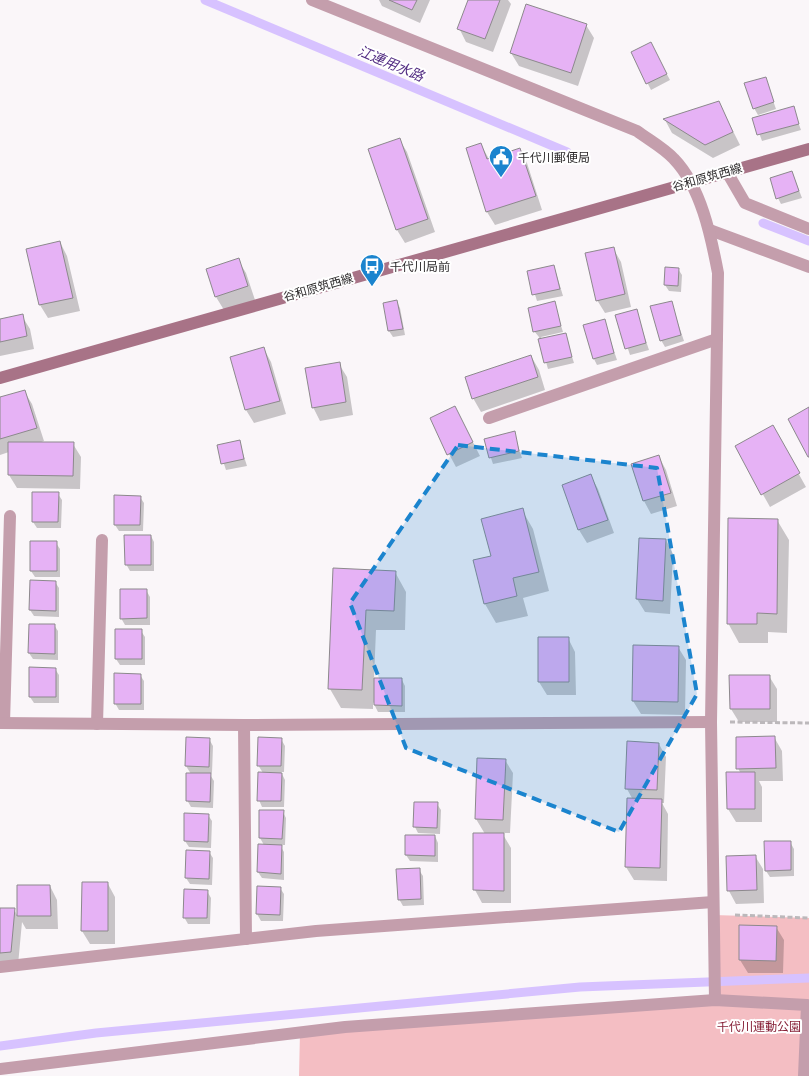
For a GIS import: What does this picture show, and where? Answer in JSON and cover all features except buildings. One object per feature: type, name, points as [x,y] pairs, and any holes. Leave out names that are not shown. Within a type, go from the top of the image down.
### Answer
[{"type":"main road","name":"谷和原筑西線","points":[[0,378],[809,149]]},
{"type":"street","points":[[312,0],[637,131],[674,159],[689,182],[710,230],[718,273],[711,722],[715,1000]]},
{"type":"street","points":[[727,172],[744,203],[809,229]]},
{"type":"street","points":[[710,230],[809,267]]},
{"type":"street","points":[[489,418],[717,339]]},
{"type":"street","points":[[10,516],[2,723],[244,725],[711,722]]},
{"type":"street","points":[[97,724],[102,540]]},
{"type":"street","points":[[244,725],[246,939]]},
{"type":"street","points":[[0,967],[316,931],[713,908]]},
{"type":"street","points":[[0,1069],[345,1027],[715,1000],[807,1006],[804,1076]]},
{"type":"path","points":[[711,722],[809,723]]},
{"type":"path","points":[[713,908],[809,918]]},
{"type":"highlighted area","points":[[458,445],[657,468],[697,694],[619,832],[406,748],[350,603]]},
{"type":"green space","name":"千代川運動公園","points":[[713,915],[809,918],[809,1076],[299,1076],[300,1032],[715,1000]]},
{"type":"waterway","name":"江連用水路","points":[[205,0],[567,152]]},
{"type":"waterway","name":"江連用水路","points":[[763,223],[809,241]]},
{"type":"waterway","points":[[0,1046],[96,1033],[580,987],[809,978]]},
{"type":"place","name":"千代川郵便局","points":[[501,178]]},
{"type":"place","name":"千代川局前","points":[[372,287]]}]
